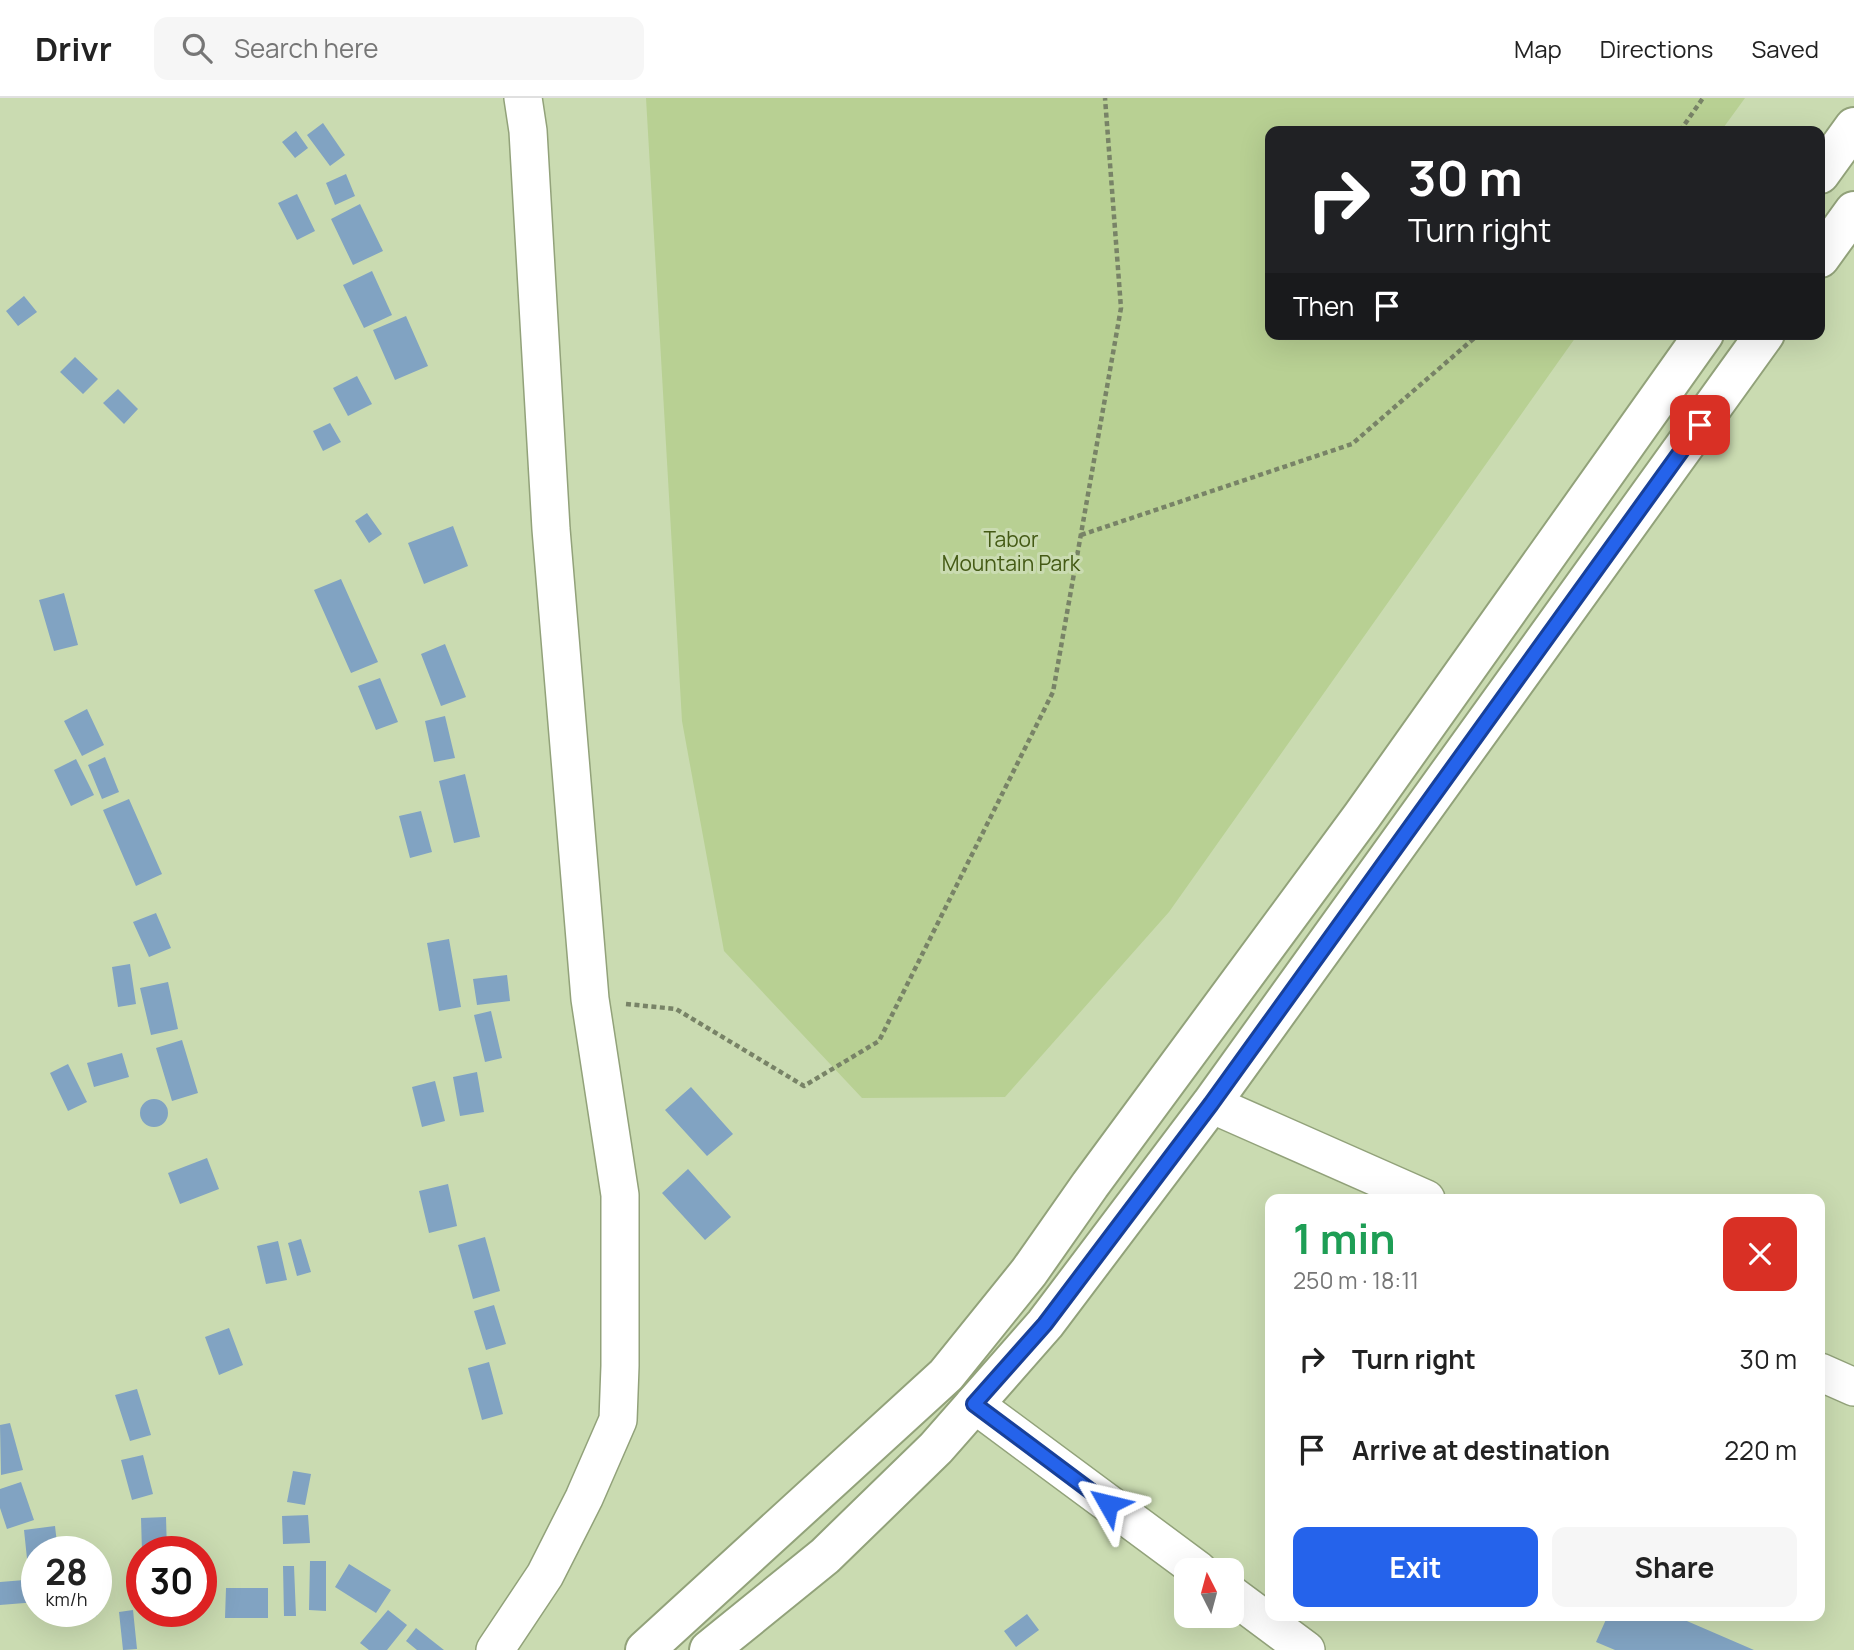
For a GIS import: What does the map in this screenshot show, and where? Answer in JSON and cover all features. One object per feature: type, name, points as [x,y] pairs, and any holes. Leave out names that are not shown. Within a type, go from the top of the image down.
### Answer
[{"type":"street","points":[[495,1650],[545,1575],[584,1498],[618,1420],[620,1195],[590,999],[551,529],[528,131],[523,98]]},
{"type":"street","points":[[1825,167],[1854,127]]},
{"type":"street","points":[[1825,251],[1854,211]]},
{"type":"street","points":[[645,1650],[946,1375],[1021,1282],[1362,816],[1700,340]]},
{"type":"street","points":[[709,1650],[825,1556],[936,1448],[1045,1324],[1211,1104],[1761,340]]},
{"type":"street","points":[[1211,1104],[1415,1194]]},
{"type":"street","points":[[1825,1374],[1854,1387]]},
{"type":"street","points":[[974,1404],[1182,1558]]},
{"type":"street","points":[[1244,1604],[1265,1620]]},
{"type":"street","points":[[1267,1621],[1306,1650]]},
{"type":"path","points":[[590,999],[676,1009],[804,1086],[879,1041],[1054,692],[1121,308],[1105,98]]},
{"type":"path","points":[[1683,126],[1703,98]]},
{"type":"path","points":[[1081,535],[1352,444],[1472,340]]},
{"type":"green space","name":"Tabor Mountain Park","points":[[646,98],[1745,98],[1725,126],[1265,126],[1265,340],[1574,340],[1169,912],[1005,1097],[862,1098],[724,951],[682,721]]},
{"type":"building","points":[[323,123],[345,155],[330,166],[307,135]]},
{"type":"building","points":[[296,131],[308,148],[295,158],[282,142]]},
{"type":"building","points":[[346,174],[355,196],[335,205],[326,183]]},
{"type":"building","points":[[297,194],[315,231],[297,240],[278,203]]},
{"type":"building","points":[[360,204],[383,251],[353,265],[331,219]]},
{"type":"building","points":[[372,271],[392,315],[364,328],[343,285]]},
{"type":"building","points":[[24,296],[37,312],[18,326],[6,311]]},
{"type":"building","points":[[406,316],[428,366],[395,380],[373,330]]},
{"type":"building","points":[[75,357],[98,379],[83,394],[60,372]]},
{"type":"building","points":[[357,376],[372,404],[348,416],[333,388]]},
{"type":"building","points":[[118,389],[138,409],[124,424],[103,403]]},
{"type":"building","points":[[330,423],[341,442],[323,451],[313,431]]},
{"type":"building","points":[[367,513],[382,534],[369,543],[355,521]]},
{"type":"building","points":[[453,526],[468,566],[424,584],[408,543]]},
{"type":"building","points":[[341,579],[378,662],[351,673],[314,590]]},
{"type":"building","points":[[64,593],[78,645],[54,651],[39,600]]},
{"type":"building","points":[[445,644],[466,697],[441,706],[421,654]]},
{"type":"building","points":[[380,678],[398,722],[376,730],[358,686]]},
{"type":"building","points":[[87,709],[104,745],[82,756],[64,721]]},
{"type":"building","points":[[445,716],[455,758],[434,762],[425,721]]},
{"type":"building","points":[[105,757],[119,792],[102,799],[88,765]]},
{"type":"building","points":[[76,759],[94,795],[71,806],[54,770]]},
{"type":"building","points":[[465,774],[480,837],[454,843],[439,781]]},
{"type":"building","points":[[129,799],[162,874],[136,886],[103,810]]},
{"type":"building","points":[[421,811],[432,852],[410,858],[399,816]]},
{"type":"building","points":[[156,913],[171,948],[149,957],[133,922]]},
{"type":"building","points":[[449,939],[461,1007],[439,1011],[427,943]]},
{"type":"building","points":[[130,964],[136,1004],[118,1007],[112,967]]},
{"type":"building","points":[[507,975],[510,1001],[477,1005],[473,979]]},
{"type":"building","points":[[168,982],[178,1029],[151,1035],[140,988]]},
{"type":"building","points":[[491,1011],[502,1058],[485,1062],[474,1015]]},
{"type":"building","points":[[182,1040],[198,1093],[172,1101],[156,1048]]},
{"type":"building","points":[[122,1053],[129,1077],[94,1087],[87,1063]]},
{"type":"building","points":[[68,1064],[87,1102],[68,1111],[50,1073]]},
{"type":"building","points":[[477,1072],[484,1112],[460,1116],[453,1077]]},
{"type":"building","points":[[435,1081],[445,1121],[422,1127],[412,1087]]},
{"type":"building","points":[[691,1087],[733,1134],[707,1156],[665,1110]]},
{"type":"building","points":[[154,1099],[164,1103],[168,1113],[164,1123],[154,1127],[144,1123],[140,1113],[144,1103]]},
{"type":"building","points":[[207,1158],[219,1189],[180,1204],[168,1173]]},
{"type":"building","points":[[688,1169],[731,1217],[705,1240],[662,1193]]},
{"type":"building","points":[[448,1184],[457,1226],[429,1233],[419,1191]]},
{"type":"building","points":[[485,1237],[500,1291],[473,1299],[458,1245]]},
{"type":"building","points":[[301,1239],[311,1272],[297,1276],[288,1243]]},
{"type":"building","points":[[278,1241],[287,1280],[266,1284],[257,1246]]},
{"type":"building","points":[[494,1305],[506,1344],[486,1350],[474,1311]]},
{"type":"building","points":[[229,1328],[243,1365],[219,1375],[205,1337]]},
{"type":"building","points":[[489,1362],[503,1414],[482,1420],[468,1368]]},
{"type":"building","points":[[137,1389],[151,1435],[130,1441],[115,1395]]},
{"type":"building","points":[[10,1423],[23,1470],[1,1475],[0,1425]]},
{"type":"building","points":[[143,1455],[153,1494],[132,1500],[121,1460]]},
{"type":"building","points":[[293,1471],[311,1474],[305,1505],[287,1502]]},
{"type":"building","points":[[21,1482],[34,1520],[7,1529],[0,1508],[0,1489]]},
{"type":"building","points":[[308,1515],[310,1543],[283,1544],[282,1516]]},
{"type":"building","points":[[166,1517],[167,1536],[142,1536],[141,1518]]},
{"type":"building","points":[[55,1526],[56,1536],[25,1536],[24,1530]]},
{"type":"building","points":[[310,1561],[326,1561],[326,1611],[309,1610]]},
{"type":"building","points":[[349,1564],[391,1590],[376,1613],[335,1587]]},
{"type":"building","points":[[283,1566],[294,1566],[296,1616],[284,1616]]},
{"type":"building","points":[[21,1580],[21,1603],[0,1605],[0,1582]]},
{"type":"building","points":[[226,1588],[268,1588],[268,1618],[225,1618]]},
{"type":"building","points":[[388,1610],[407,1625],[387,1650],[369,1650],[360,1643]]},
{"type":"building","points":[[126,1611],[126,1627],[135,1627],[137,1649],[123,1650],[119,1612]]},
{"type":"building","points":[[1027,1614],[1039,1630],[1016,1647],[1004,1631]]},
{"type":"building","points":[[1605,1621],[1687,1621],[1754,1650],[1615,1650],[1596,1642]]},
{"type":"building","points":[[416,1628],[444,1650],[417,1650],[406,1641]]},
{"type":"route","points":[[1108,1504],[974,1404],[1045,1324],[1211,1104],[1700,425]]}]
